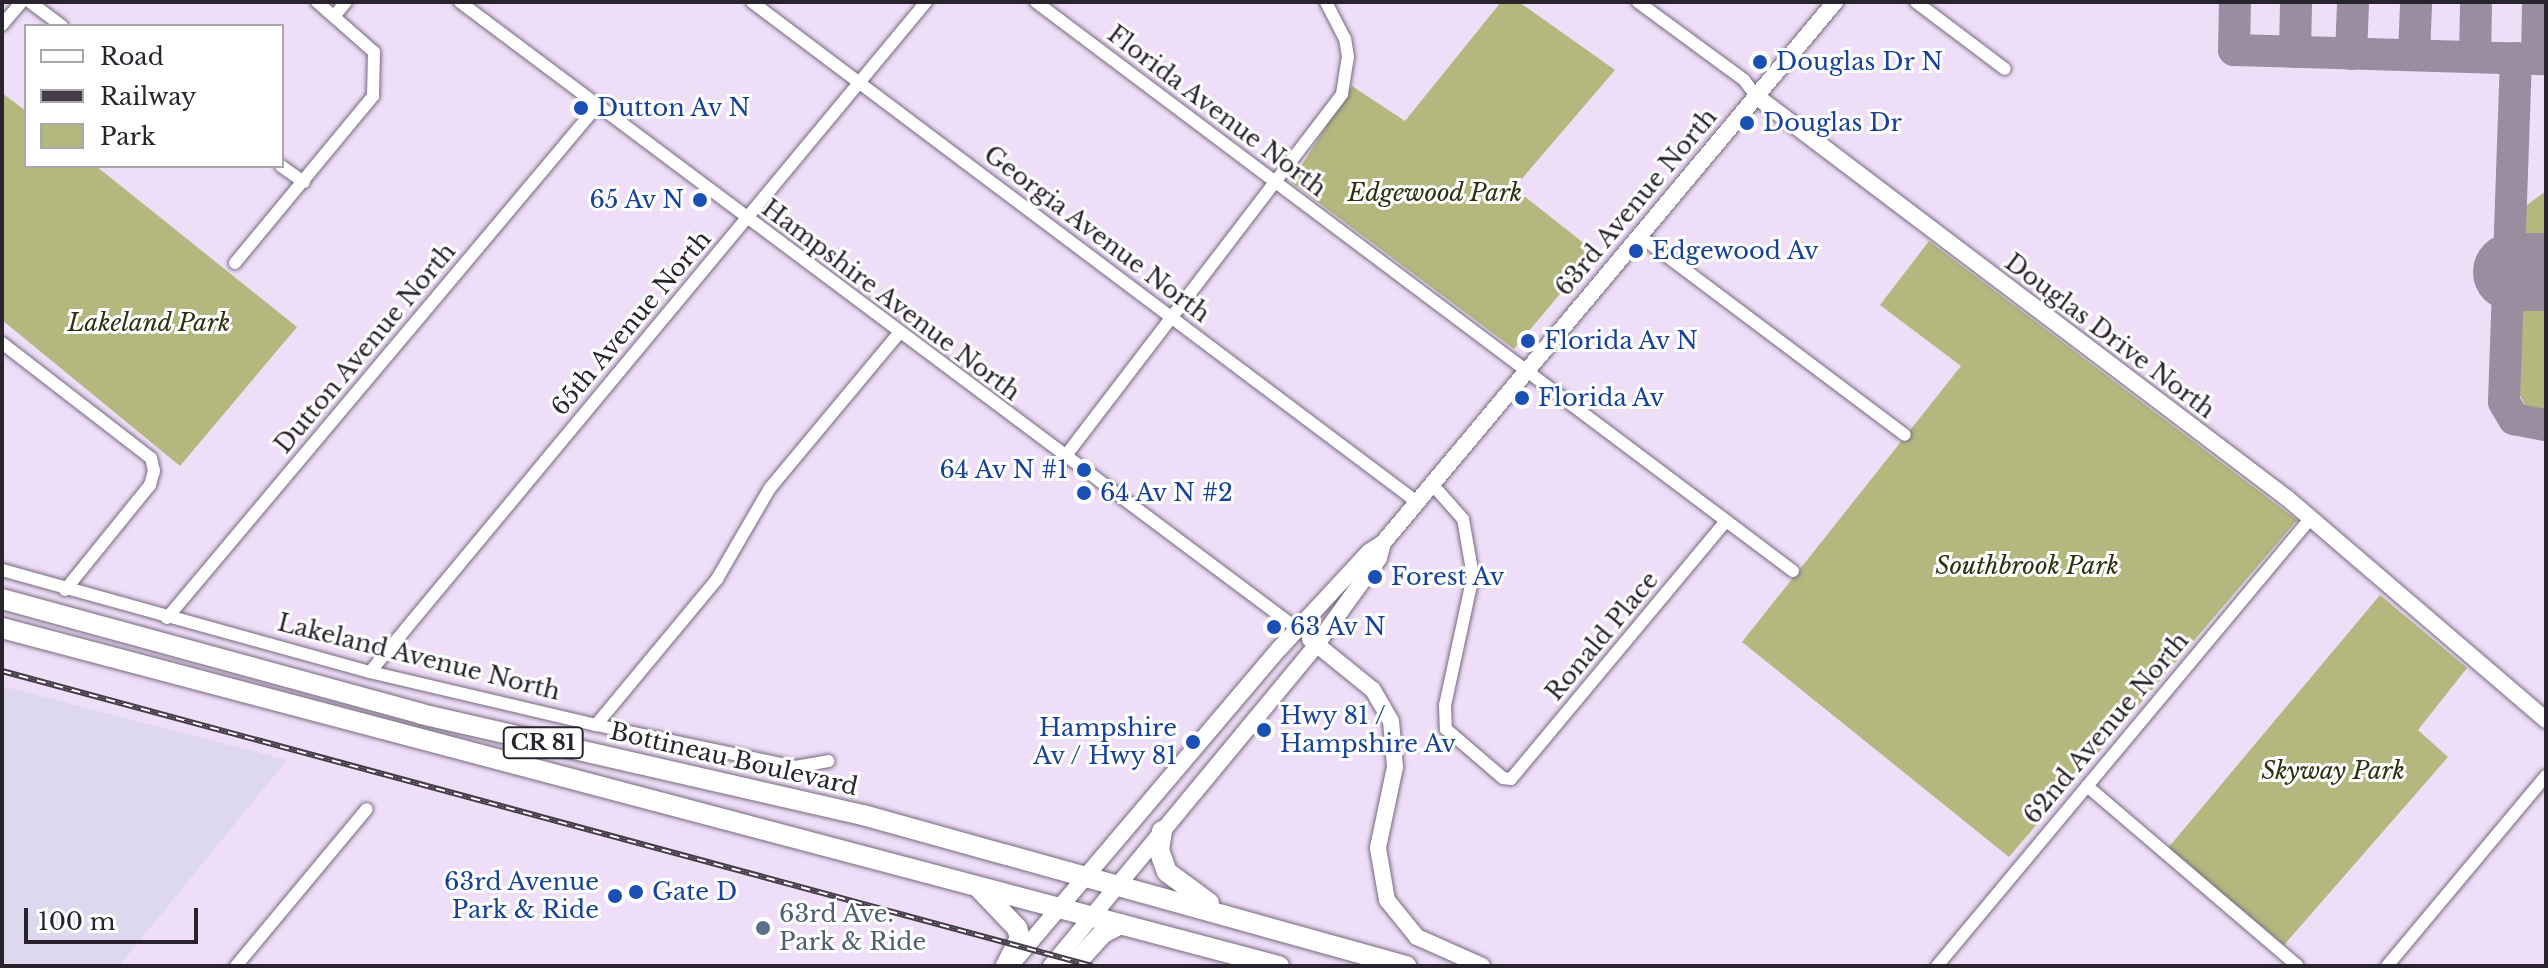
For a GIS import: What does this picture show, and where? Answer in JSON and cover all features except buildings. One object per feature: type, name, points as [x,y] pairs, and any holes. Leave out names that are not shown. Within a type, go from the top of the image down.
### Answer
[{"type":"highway","name":"Bottineau Boulevard","points":[[2,599],[339,694],[794,797],[1222,912],[1406,966]]},
{"type":"highway","name":"CR 81","points":[[2,628],[603,790],[975,884],[1279,966]]},
{"type":"highway","points":[[1162,831],[1159,850],[1167,872],[1222,912]]},
{"type":"highway","points":[[975,884],[1017,928],[1020,938],[1008,966]]},
{"type":"highway","points":[[1073,966],[1094,941],[1121,924]]},
{"type":"street","points":[[2,25],[21,2]]},
{"type":"street","points":[[30,2],[59,24]]},
{"type":"street","points":[[235,263],[364,110],[377,82],[374,52],[317,2]]},
{"type":"street","points":[[335,15],[346,2]]},
{"type":"street","name":"Hampshire Avenue North","points":[[460,2],[1064,458],[1299,630]]},
{"type":"street","name":"Georgia Avenue North","points":[[752,2],[1417,502]]},
{"type":"street","name":"65th Avenue North","points":[[370,672],[926,2]]},
{"type":"street","name":"Florida Avenue North","points":[[1036,2],[1793,571]]},
{"type":"street","points":[[1064,458],[1331,112],[1347,77],[1345,39],[1326,2]]},
{"type":"street","name":"Douglas Drive North","points":[[1638,2],[1744,80],[1756,96],[2310,519],[2546,720]]},
{"type":"street","points":[[1653,13],[1662,2]]},
{"type":"street","name":"63rd Avenue North","points":[[1008,966],[1299,630],[1369,552],[1383,543],[1835,2]]},
{"type":"street","points":[[1916,2],[2005,69]]},
{"type":"street","name":"Dutton Avenue North","points":[[167,618],[597,106]]},
{"type":"street","points":[[284,168],[304,182]]},
{"type":"street","points":[[1640,236],[1905,435]]},
{"type":"street","points":[[596,725],[717,579],[770,488],[899,333]]},
{"type":"street","points":[[2,343],[151,458],[154,471],[150,485],[65,590]]},
{"type":"street","name":"Ronald Place","points":[[1432,484],[1463,519],[1473,576],[1445,705],[1446,729],[1503,778],[1511,779],[1726,521]]},
{"type":"street","name":"62nd Avenue North","points":[[1937,966],[2310,519]]},
{"type":"street","name":"63rd Avenue North","points":[[1051,966],[1317,644],[1379,558],[1383,543]]},
{"type":"street","name":"Lakeland Avenue North","points":[[2,570],[65,590],[370,672],[596,725],[795,767],[828,761]]},
{"type":"street","points":[[1299,630],[1373,690],[1391,721],[1395,767],[1378,848],[1387,900],[1417,937],[1482,966]]},
{"type":"street","points":[[2387,966],[2546,776]]},
{"type":"street","points":[[2087,786],[2298,966]]},
{"type":"street","points":[[236,966],[367,809]]},
{"type":"shaded area","points":[[2,686],[287,760],[119,966],[2,966]]},
{"type":"green space","name":"Edgewood Park","points":[[1501,2],[1519,2],[1615,70],[1514,188],[1595,252],[1514,349],[1291,182],[1352,86],[1405,121]]},
{"type":"green space","name":"Lakeland Park","points":[[2,93],[24,110],[24,168],[98,168],[297,327],[180,466],[2,320]]},
{"type":"green space","points":[[2546,191],[2546,250],[2539,250],[2523,238],[2524,207]]},
{"type":"green space","name":"Southbrook Park","points":[[1929,241],[2297,520],[2009,857],[1742,642],[1961,366],[1880,305]]},
{"type":"green space","points":[[2546,295],[2546,412],[2526,407],[2515,386],[2521,313],[2536,296]]},
{"type":"green space","name":"Skyway Park","points":[[2380,595],[2467,668],[2418,730],[2448,757],[2284,945],[2168,848]]},
{"type":"taxiway","points":[[2235,2],[2234,50],[2546,59]]},
{"type":"taxiway","points":[[2295,52],[2296,3]]},
{"type":"taxiway","points":[[2351,54],[2353,5]]},
{"type":"taxiway","points":[[2414,55],[2416,6]]},
{"type":"taxiway","points":[[2475,57],[2476,7]]},
{"type":"taxiway","points":[[2537,58],[2538,7]]},
{"type":"taxiway","points":[[2516,58],[2504,402],[2514,419],[2546,425]]},
{"type":"runway","points":[[2512,272],[2546,272]]},
{"type":"railway","points":[[2,671],[1092,966]]},
{"type":"place","name":"Douglas Dr N","points":[[1760,62]]},
{"type":"place","name":"Dutton Av N","points":[[581,108]]},
{"type":"place","name":"Douglas Dr","points":[[1747,123]]},
{"type":"place","name":"65 Av N","points":[[700,200]]},
{"type":"place","name":"Edgewood Av","points":[[1636,251]]},
{"type":"place","name":"Florida Av N","points":[[1528,341]]},
{"type":"place","name":"Florida Av","points":[[1522,398]]},
{"type":"place","name":"64 Av N #1","points":[[1084,470]]},
{"type":"place","name":"64 Av N #2","points":[[1084,493]]},
{"type":"place","name":"Forest Av","points":[[1375,577]]},
{"type":"place","name":"63 Av N","points":[[1274,627]]},
{"type":"place","name":"Hwy 81 / Hampshire Av","points":[[1264,730]]},
{"type":"place","name":"Hampshire Av / Hwy 81","points":[[1193,742]]},
{"type":"place","name":"Gate D","points":[[636,892]]},
{"type":"place","name":"63rd Avenue Park & Ride","points":[[615,896]]},
{"type":"place","name":"63rd Ave. Park & Ride","points":[[763,928]]}]
